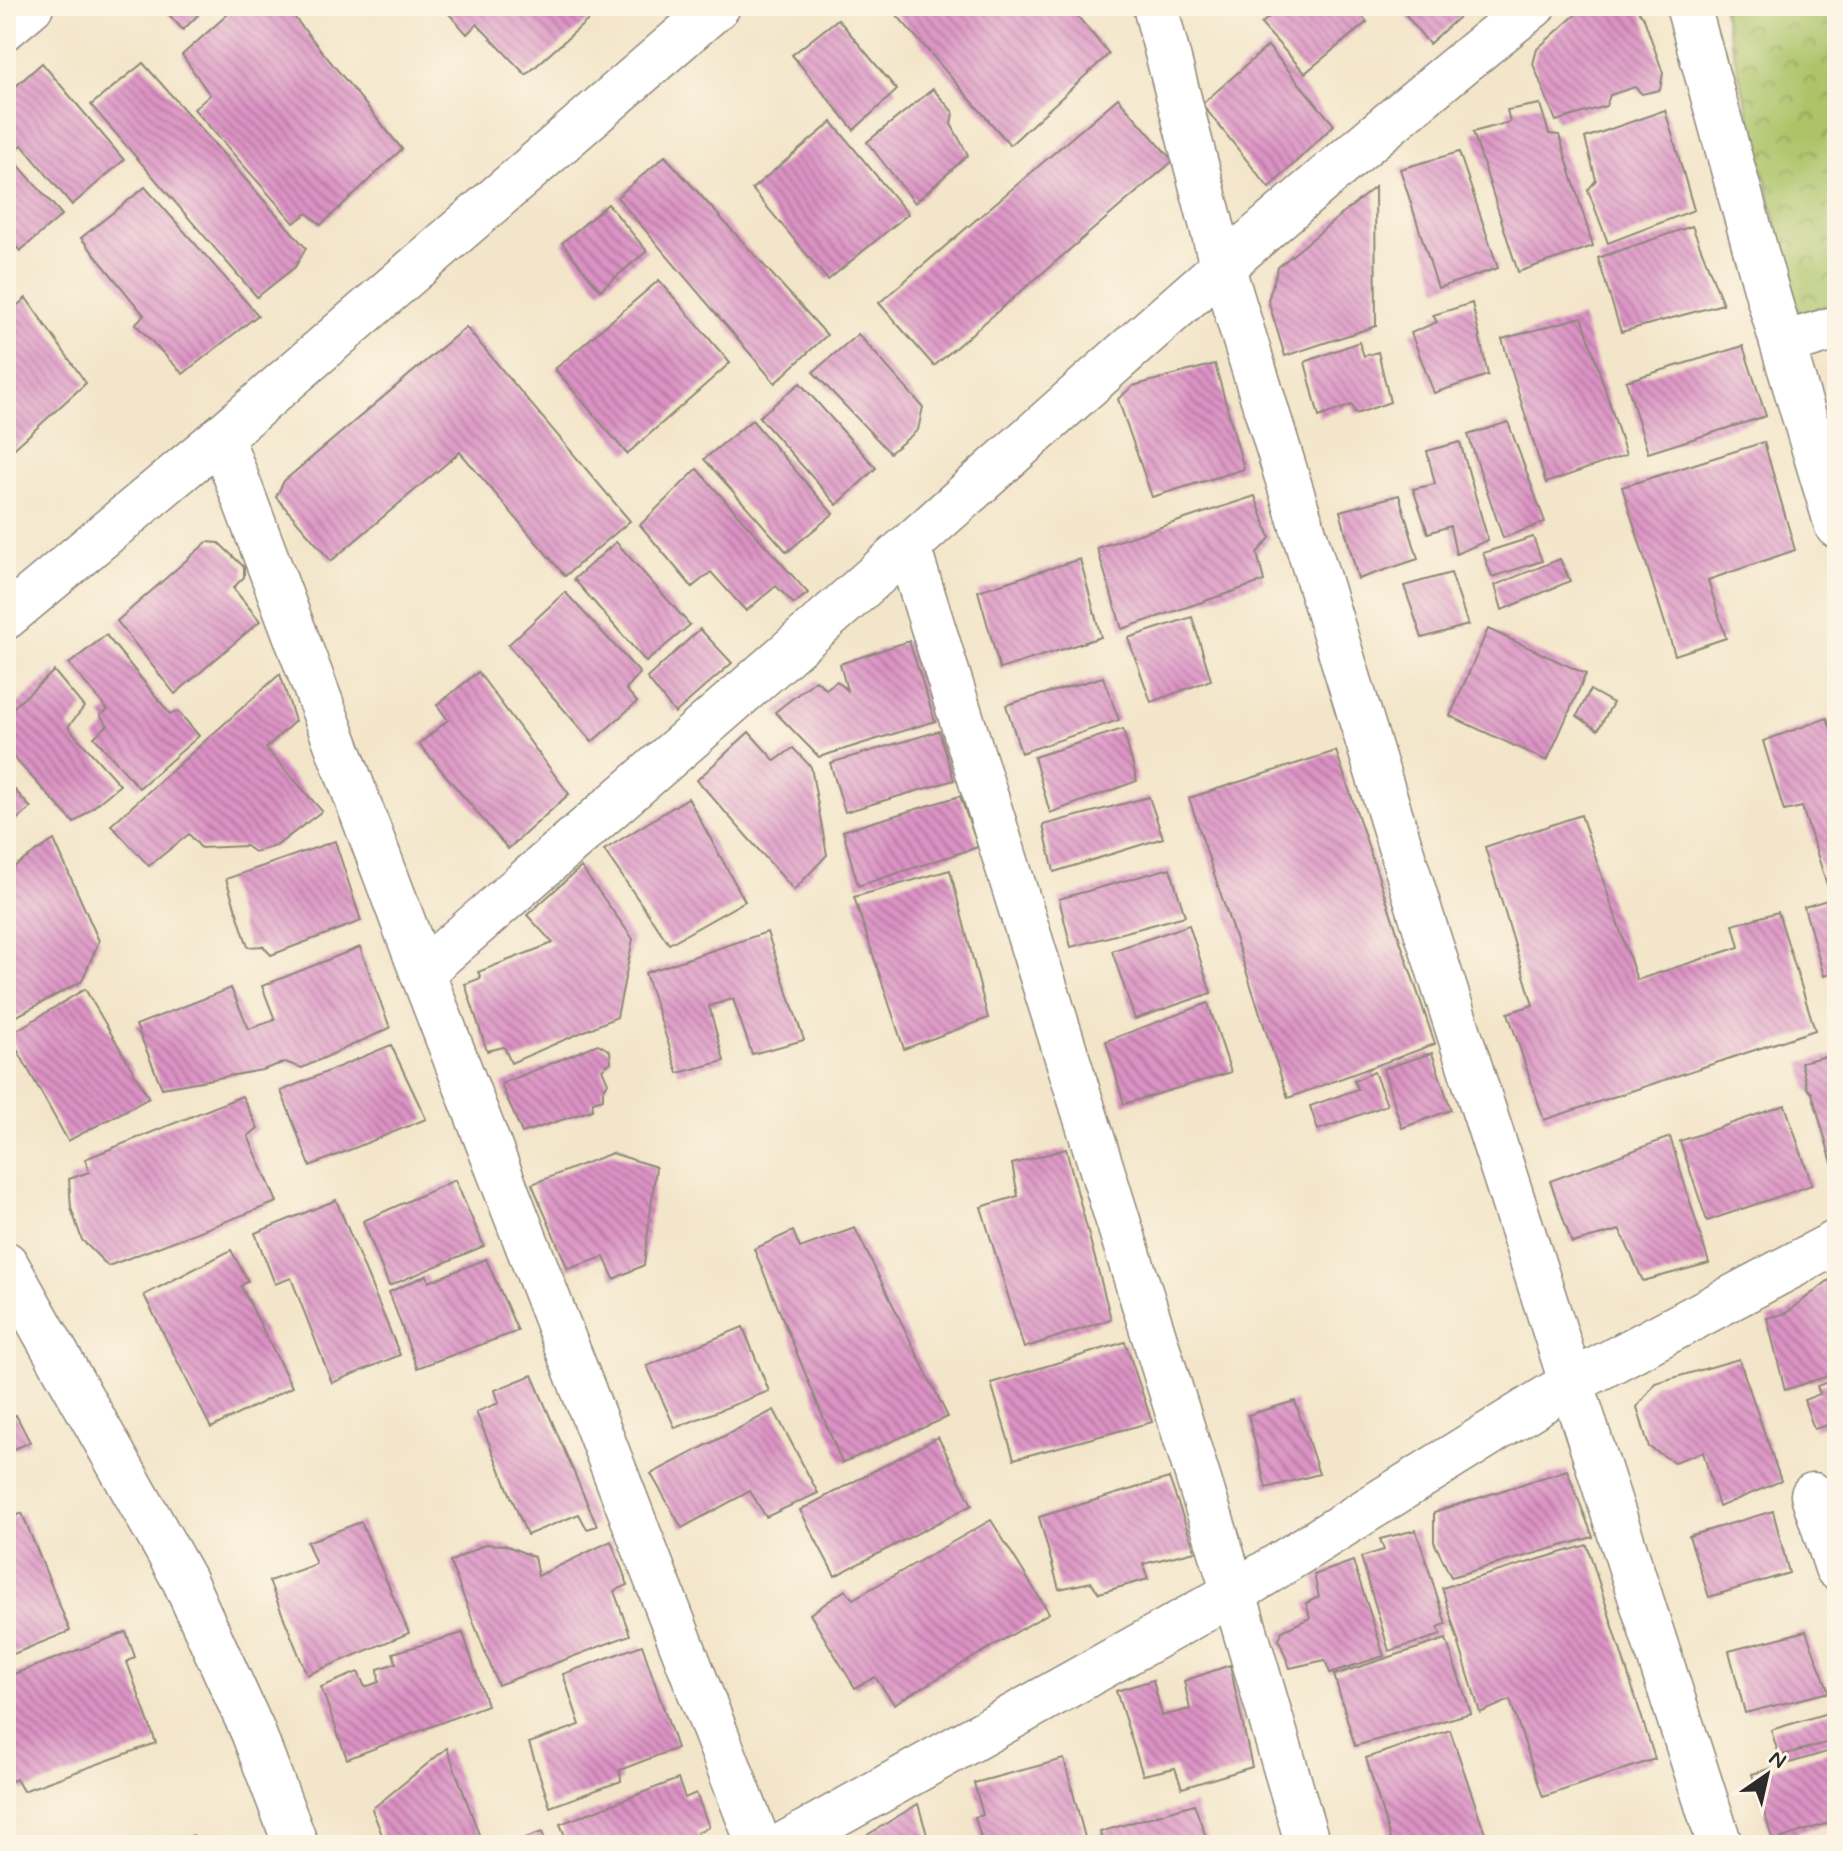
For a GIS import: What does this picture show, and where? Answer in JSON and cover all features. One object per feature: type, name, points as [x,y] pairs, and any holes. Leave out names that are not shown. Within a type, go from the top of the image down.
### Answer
[{"type":"street","points":[[6,27],[31,6]]},
{"type":"street","points":[[6,617],[221,437],[718,6]]},
{"type":"street","points":[[1155,6],[1222,265],[1417,903],[1720,1845]]},
{"type":"street","points":[[422,972],[908,547],[1222,265],[1445,75],[1533,6]]},
{"type":"street","points":[[1688,6],[1837,526]]},
{"type":"street","points":[[1783,344],[1837,328]]},
{"type":"street","points":[[221,437],[422,972],[759,1845]]},
{"type":"street","points":[[908,547],[1234,1593],[1308,1845]]},
{"type":"street","points":[[783,1845],[1234,1593],[1571,1383],[1837,1242]]},
{"type":"street","points":[[6,1264],[184,1580],[253,1732],[296,1845]]},
{"type":"street","points":[[1813,1495],[1837,1568]]},
{"type":"green space","points":[[1722,6],[1837,6],[1837,302],[1799,315]]},
{"type":"building","points":[[161,6],[207,6],[183,30]]},
{"type":"building","points":[[237,6],[292,6],[289,11],[402,149],[321,225],[307,213],[294,223],[194,109],[210,95],[182,55]]},
{"type":"building","points":[[442,6],[604,6],[526,75],[477,24],[467,34]]},
{"type":"building","points":[[889,6],[1069,6],[1109,54],[1010,145]]},
{"type":"building","points":[[1282,6],[1355,6],[1367,22],[1305,73],[1261,24]]},
{"type":"building","points":[[1399,6],[1471,6],[1429,44]]},
{"type":"building","points":[[1633,6],[1643,16],[1663,73],[1660,90],[1642,94],[1635,87],[1610,95],[1606,106],[1556,121],[1533,64],[1537,49],[1583,8]]},
{"type":"building","points":[[838,19],[897,90],[854,130],[792,55]]},
{"type":"building","points":[[1268,46],[1334,125],[1269,188],[1202,104]]},
{"type":"building","points":[[42,63],[124,160],[72,205],[22,145],[13,151],[6,143],[6,95]]},
{"type":"building","points":[[143,63],[306,248],[295,267],[257,297],[91,105]]},
{"type":"building","points":[[933,89],[953,112],[951,124],[968,155],[915,203],[867,142]]},
{"type":"building","points":[[1118,98],[1173,161],[934,366],[879,303]]},
{"type":"building","points":[[1540,104],[1549,134],[1559,135],[1593,246],[1518,272],[1473,132],[1510,122],[1507,110]]},
{"type":"building","points":[[1665,110],[1694,210],[1608,243],[1588,190],[1596,180],[1585,138]]},
{"type":"building","points":[[832,122],[908,214],[828,280],[752,189]]},
{"type":"building","points":[[6,151],[62,215],[20,251],[6,235]]},
{"type":"building","points":[[1459,152],[1498,268],[1438,288],[1400,169]]},
{"type":"building","points":[[665,156],[827,335],[775,383],[617,197]]},
{"type":"building","points":[[145,187],[258,315],[183,374],[135,324],[144,315],[81,238]]},
{"type":"building","points":[[1375,187],[1376,326],[1285,356],[1268,300],[1278,267]]},
{"type":"building","points":[[608,204],[647,251],[600,290],[562,243]]},
{"type":"building","points":[[1692,226],[1723,304],[1621,332],[1598,258]]},
{"type":"building","points":[[659,280],[730,363],[627,454],[555,369]]},
{"type":"building","points":[[26,298],[86,383],[6,456],[6,315]]},
{"type":"building","points":[[1472,303],[1488,375],[1434,393],[1411,333],[1437,322],[1433,315]]},
{"type":"building","points":[[1582,317],[1626,455],[1546,483],[1502,339]]},
{"type":"building","points":[[466,327],[630,521],[565,576],[460,452],[331,561],[276,497],[284,481]]},
{"type":"building","points":[[858,334],[923,407],[918,430],[890,453],[813,372]]},
{"type":"building","points":[[1359,342],[1364,356],[1378,352],[1390,402],[1356,414],[1352,405],[1319,417],[1305,362]]},
{"type":"building","points":[[1743,346],[1766,416],[1648,453],[1626,381]]},
{"type":"building","points":[[1215,364],[1244,469],[1152,497],[1118,399],[1133,386]]},
{"type":"building","points":[[800,383],[876,468],[837,505],[759,417]]},
{"type":"building","points":[[752,420],[833,514],[787,552],[704,459]]},
{"type":"building","points":[[1508,422],[1545,522],[1503,538],[1468,435]]},
{"type":"building","points":[[1460,442],[1488,540],[1456,554],[1450,526],[1428,533],[1413,489],[1435,484],[1427,451]]},
{"type":"building","points":[[1764,442],[1795,550],[1708,580],[1726,638],[1675,655],[1622,487]]},
{"type":"building","points":[[697,469],[808,593],[794,604],[776,586],[746,611],[711,572],[692,587],[640,525]]},
{"type":"building","points":[[1399,495],[1418,559],[1358,579],[1340,511]]},
{"type":"building","points":[[1255,496],[1270,538],[1257,553],[1264,581],[1122,629],[1097,548]]},
{"type":"building","points":[[1533,537],[1542,561],[1492,577],[1483,553]]},
{"type":"building","points":[[207,542],[219,543],[244,567],[244,577],[233,588],[260,621],[175,694],[117,621]]},
{"type":"building","points":[[616,542],[690,625],[646,662],[574,579]]},
{"type":"building","points":[[1080,559],[1101,637],[1000,669],[978,591]]},
{"type":"building","points":[[1560,559],[1570,581],[1502,610],[1495,585]]},
{"type":"building","points":[[1451,573],[1468,625],[1422,638],[1404,586]]},
{"type":"building","points":[[565,592],[640,673],[626,689],[637,702],[592,742],[508,645]]},
{"type":"building","points":[[1192,617],[1211,680],[1151,702],[1128,638]]},
{"type":"building","points":[[700,629],[732,663],[675,713],[647,678]]},
{"type":"building","points":[[1488,629],[1586,674],[1547,761],[1450,716]]},
{"type":"building","points":[[106,635],[170,714],[178,711],[199,736],[139,788],[94,737],[108,725],[100,715],[108,710],[69,664]]},
{"type":"building","points":[[909,641],[935,721],[819,757],[775,712],[816,680],[826,689],[837,681],[847,690],[840,664]]},
{"type":"building","points":[[54,671],[84,707],[68,727],[120,785],[74,823],[6,749],[6,714]]},
{"type":"building","points":[[478,672],[569,794],[508,849],[419,744],[448,720],[437,705]]},
{"type":"building","points":[[280,674],[295,721],[266,748],[322,811],[276,846],[254,852],[246,846],[201,848],[189,834],[149,866],[111,825]]},
{"type":"building","points":[[1103,677],[1119,720],[1021,753],[1006,705]]},
{"type":"building","points":[[1590,690],[1613,703],[1598,730],[1577,716]]},
{"type":"building","points":[[1827,718],[1837,746],[1837,888],[1829,891],[1802,807],[1784,811],[1763,741]]},
{"type":"building","points":[[1123,729],[1137,781],[1050,813],[1034,757]]},
{"type":"building","points":[[939,731],[954,780],[845,812],[830,763]]},
{"type":"building","points":[[749,732],[775,761],[793,748],[811,767],[827,855],[794,890],[697,780]]},
{"type":"building","points":[[1336,751],[1435,1044],[1288,1098],[1189,798]]},
{"type":"building","points":[[6,780],[31,808],[6,828]]},
{"type":"building","points":[[960,796],[978,847],[858,886],[843,831]]},
{"type":"building","points":[[1149,797],[1163,838],[1054,872],[1043,825]]},
{"type":"building","points":[[688,798],[745,901],[669,944],[604,850]]},
{"type":"building","points":[[1581,815],[1637,980],[1739,947],[1733,925],[1778,912],[1815,1030],[1544,1120],[1508,1013],[1533,1005],[1485,847]]},
{"type":"building","points":[[54,840],[99,941],[82,981],[6,1022],[6,872]]},
{"type":"building","points":[[335,841],[361,921],[271,955],[263,946],[248,947],[226,879]]},
{"type":"building","points":[[581,867],[633,939],[617,1017],[511,1063],[504,1047],[487,1051],[465,984],[481,978],[478,972],[553,943],[527,915]]},
{"type":"building","points":[[1170,868],[1185,916],[1071,947],[1059,899]]},
{"type":"building","points":[[950,870],[988,1018],[904,1049],[854,897]]},
{"type":"building","points":[[1837,897],[1837,972],[1824,976],[1804,907]]},
{"type":"building","points":[[1189,925],[1211,993],[1135,1019],[1112,951]]},
{"type":"building","points":[[767,932],[804,1040],[752,1054],[733,999],[709,1006],[724,1061],[678,1073],[645,973]]},
{"type":"building","points":[[360,947],[390,1028],[302,1068],[285,1062],[262,1070],[162,1088],[136,1025],[231,988],[249,1029],[275,1020],[262,986]]},
{"type":"building","points":[[85,989],[149,1098],[68,1141],[9,1035]]},
{"type":"building","points":[[1208,1003],[1231,1072],[1124,1104],[1106,1041]]},
{"type":"building","points":[[598,1044],[610,1051],[611,1062],[602,1069],[608,1083],[603,1089],[603,1099],[593,1102],[592,1110],[522,1133],[501,1084]]},
{"type":"building","points":[[391,1045],[426,1119],[310,1166],[281,1091]]},
{"type":"building","points":[[1432,1053],[1451,1110],[1402,1128],[1383,1069]]},
{"type":"building","points":[[1837,1054],[1837,1162],[1832,1163],[1801,1062]]},
{"type":"building","points":[[1374,1072],[1387,1105],[1318,1130],[1310,1106],[1358,1089],[1354,1081]]},
{"type":"building","points":[[242,1096],[258,1128],[248,1136],[277,1202],[108,1266],[82,1240],[71,1208],[69,1179],[89,1172],[85,1159]]},
{"type":"building","points":[[1785,1105],[1812,1185],[1707,1221],[1680,1141]]},
{"type":"building","points":[[1670,1137],[1709,1263],[1643,1281],[1620,1230],[1572,1243],[1550,1181]]},
{"type":"building","points":[[1066,1149],[1111,1319],[1024,1348],[981,1207],[1018,1196],[1012,1164]]},
{"type":"building","points":[[612,1153],[656,1167],[644,1265],[614,1279],[604,1257],[568,1269],[532,1184]]},
{"type":"building","points":[[455,1180],[484,1246],[389,1286],[363,1221]]},
{"type":"building","points":[[336,1200],[400,1355],[332,1383],[291,1278],[275,1284],[255,1233]]},
{"type":"building","points":[[855,1228],[948,1417],[842,1463],[754,1249],[793,1231],[800,1248]]},
{"type":"building","points":[[231,1250],[248,1281],[241,1286],[292,1387],[211,1428],[144,1295]]},
{"type":"building","points":[[486,1259],[518,1331],[417,1368],[389,1292],[427,1275],[429,1282]]},
{"type":"building","points":[[1837,1274],[1837,1373],[1785,1390],[1767,1318],[1786,1313]]},
{"type":"building","points":[[743,1327],[769,1391],[675,1428],[647,1366]]},
{"type":"building","points":[[1125,1342],[1152,1422],[1014,1459],[991,1383]]},
{"type":"building","points":[[1739,1359],[1781,1481],[1719,1507],[1703,1452],[1674,1462],[1649,1447],[1637,1407],[1655,1383]]},
{"type":"building","points":[[532,1375],[597,1526],[587,1529],[579,1514],[527,1535],[476,1412],[499,1403],[495,1390]]},
{"type":"building","points":[[1837,1379],[1837,1447],[1828,1425],[1814,1429],[1804,1400],[1820,1394],[1817,1386]]},
{"type":"building","points":[[1295,1401],[1319,1474],[1266,1488],[1248,1415]]},
{"type":"building","points":[[774,1410],[818,1493],[766,1517],[750,1491],[682,1528],[651,1474]]},
{"type":"building","points":[[6,1414],[9,1419],[16,1415],[30,1442],[6,1453]]},
{"type":"building","points":[[938,1437],[972,1505],[835,1576],[800,1510]]},
{"type":"building","points":[[1567,1470],[1593,1537],[1451,1577],[1434,1542],[1434,1512]]},
{"type":"building","points":[[1169,1478],[1195,1551],[1143,1564],[1148,1579],[1099,1593],[1091,1582],[1059,1589],[1039,1517]]},
{"type":"building","points":[[1773,1511],[1789,1573],[1709,1597],[1689,1536]]},
{"type":"building","points":[[22,1513],[70,1631],[6,1657],[6,1520]]},
{"type":"building","points":[[991,1520],[1049,1613],[894,1704],[875,1677],[855,1688],[810,1614],[845,1590],[853,1599]]},
{"type":"building","points":[[361,1522],[409,1633],[307,1675],[269,1581],[316,1564],[307,1542]]},
{"type":"building","points":[[1416,1530],[1446,1624],[1438,1627],[1441,1635],[1389,1651],[1361,1557],[1384,1550],[1380,1539]]},
{"type":"building","points":[[611,1541],[628,1585],[614,1591],[630,1635],[498,1685],[450,1562],[485,1544],[505,1545],[534,1557],[538,1576]]},
{"type":"building","points":[[1587,1545],[1655,1759],[1543,1797],[1510,1700],[1480,1713],[1442,1588]]},
{"type":"building","points":[[1353,1561],[1384,1656],[1330,1673],[1325,1660],[1290,1668],[1279,1640],[1282,1631],[1310,1618],[1306,1603],[1319,1597],[1314,1575]]},
{"type":"building","points":[[1806,1631],[1829,1692],[1745,1713],[1729,1651]]},
{"type":"building","points":[[126,1632],[135,1657],[127,1662],[156,1743],[23,1791],[16,1779],[9,1782],[6,1774],[6,1677]]},
{"type":"building","points":[[463,1633],[487,1705],[347,1759],[321,1687],[358,1672],[365,1687],[379,1682],[378,1669],[396,1663],[393,1653]]},
{"type":"building","points":[[1446,1639],[1471,1713],[1355,1746],[1334,1675]]},
{"type":"building","points":[[642,1645],[677,1748],[620,1770],[621,1781],[550,1807],[529,1743],[580,1725],[563,1674]]},
{"type":"building","points":[[1230,1665],[1252,1767],[1182,1788],[1175,1768],[1143,1775],[1116,1691],[1153,1680],[1162,1716],[1190,1709],[1184,1681]]},
{"type":"building","points":[[1837,1710],[1837,1740],[1779,1756],[1771,1730]]},
{"type":"building","points":[[1450,1730],[1489,1845],[1392,1845],[1366,1758]]},
{"type":"building","points":[[447,1748],[480,1837],[461,1845],[386,1845],[372,1809]]},
{"type":"building","points":[[1837,1749],[1837,1820],[1773,1841],[1752,1774]]},
{"type":"building","points":[[1064,1759],[1087,1845],[983,1845],[975,1817],[983,1815],[974,1783]]},
{"type":"building","points":[[678,1779],[685,1798],[696,1793],[709,1827],[697,1832],[704,1845],[569,1845],[560,1824]]},
{"type":"building","points":[[918,1804],[930,1845],[851,1845]]},
{"type":"building","points":[[1194,1804],[1209,1845],[1103,1845],[1100,1832]]},
{"type":"building","points":[[542,1832],[547,1845],[506,1845]]},
{"type":"building","points":[[193,1835],[196,1845],[168,1845]]}]
